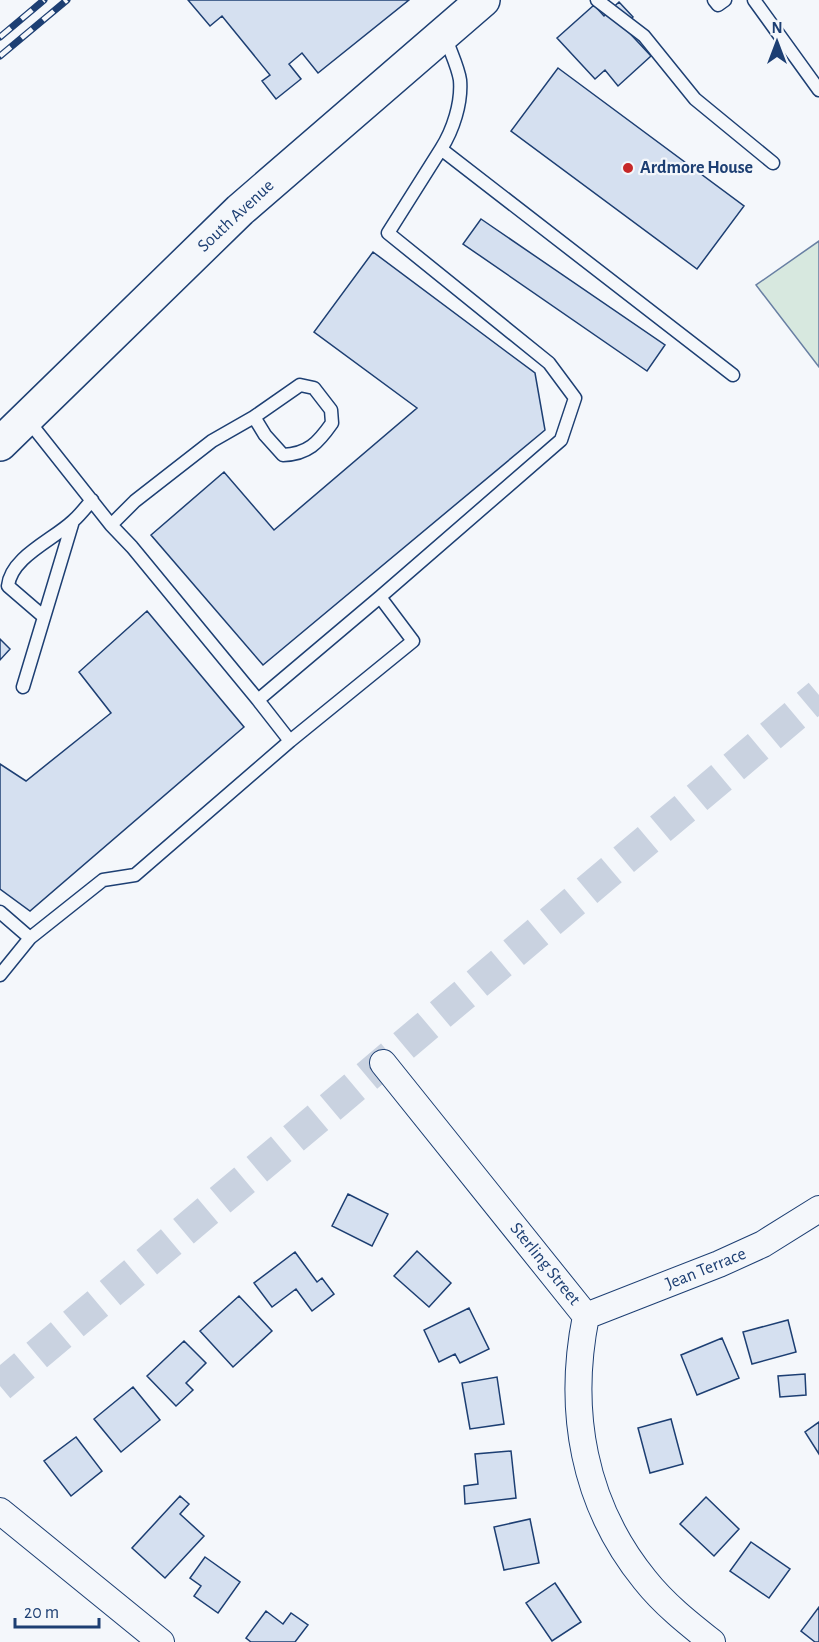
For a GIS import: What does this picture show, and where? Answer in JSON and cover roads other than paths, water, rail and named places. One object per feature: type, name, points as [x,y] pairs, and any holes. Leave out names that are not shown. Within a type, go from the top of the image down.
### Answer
[{"type":"main road","name":"South Avenue","points":[[0,444],[240,210],[483,0]]},
{"type":"street","name":"Sterling Street","points":[[383,1063],[586,1316],[578,1374],[578,1405],[583,1447],[597,1498],[610,1527],[645,1580],[666,1604],[712,1642]]},
{"type":"street","name":"Jean Terrace","points":[[586,1316],[720,1264],[816,1217]]},
{"type":"street","points":[[0,1511],[161,1642]]},
{"type":"lane","points":[[597,0],[644,36],[695,99],[772,163]]},
{"type":"lane","points":[[714,0],[718,5],[725,0]]},
{"type":"lane","points":[[754,0],[819,90]]},
{"type":"lane","points":[[258,700],[561,440],[575,398],[549,363],[388,233],[450,134],[458,103],[460,80],[444,34]]},
{"type":"lane","points":[[441,149],[733,375]]},
{"type":"lane","points":[[111,525],[135,501],[212,441],[254,417],[300,385],[314,388],[331,410],[332,423],[319,441],[297,454],[283,455],[265,435],[254,417]]},
{"type":"lane","points":[[26,418],[111,525],[132,546],[290,741]]},
{"type":"lane","points":[[44,617],[8,586],[9,574],[36,548],[73,521],[92,500]]},
{"type":"lane","points":[[23,687],[73,521]]},
{"type":"lane","points":[[0,975],[30,938],[103,880],[135,875],[290,741],[413,641],[380,597]]},
{"type":"lane","points":[[0,912],[30,938]]},
{"type":"tunnel","points":[[0,1386],[819,695]]},
{"type":"railway","points":[[0,37],[44,0]]},
{"type":"railway","points":[[0,56],[67,0]]},
{"type":"place","name":"Ardmore House","points":[[628,168]]}]
